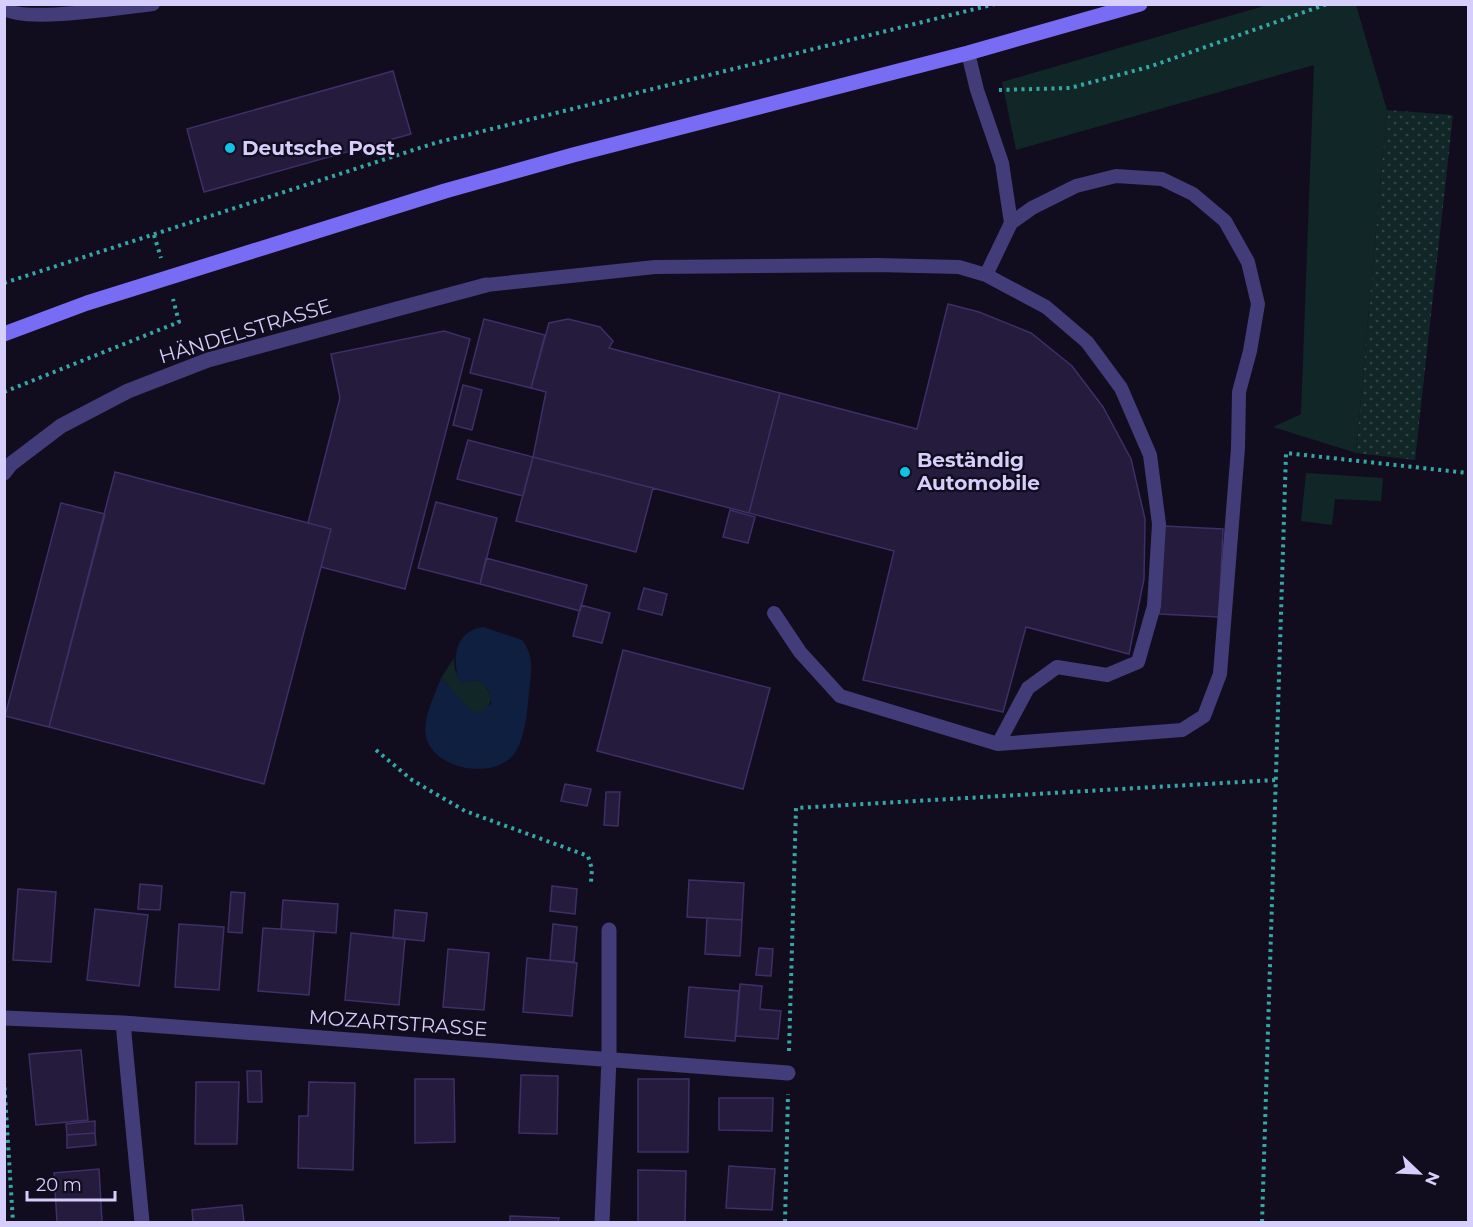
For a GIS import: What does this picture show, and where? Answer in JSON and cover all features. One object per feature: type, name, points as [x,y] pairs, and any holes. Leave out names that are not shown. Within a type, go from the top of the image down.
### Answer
[{"type":"street","points":[[4,334],[87,303],[445,191],[573,154],[969,54],[1140,4]]},
{"type":"street","name":"HÄNDELSTRASSE","points":[[4,473],[11,464],[61,426],[138,387],[208,360],[486,285]]},
{"type":"street","points":[[602,1222],[609,1059],[609,930]]},
{"type":"street","name":"MOZARTSTRASSE","points":[[4,1018],[123,1023],[788,1073]]},
{"type":"street","points":[[123,1023],[142,1222]]},
{"type":"lane","points":[[4,8],[9,13],[30,16],[153,4]]},
{"type":"lane","points":[[969,54],[977,90],[1002,163],[1011,223]]},
{"type":"lane","points":[[774,613],[800,652],[840,696],[998,744],[1182,730],[1204,716],[1220,674],[1238,448],[1239,392],[1250,351],[1258,304],[1248,262],[1225,221],[1193,194],[1162,179],[1116,177],[1076,186],[1032,208],[1011,223],[986,275]]},
{"type":"lane","points":[[486,285],[655,267],[959,267],[986,275],[1046,307],[1087,342],[1121,388],[1150,454],[1159,524],[1154,606],[1138,662],[1107,675],[1057,667],[1028,688],[998,744]]},
{"type":"path","points":[[4,283],[435,143],[995,4]]},
{"type":"path","points":[[977,90],[1070,88],[1152,66],[1327,4]]},
{"type":"path","points":[[4,392],[180,322],[154,235]]},
{"type":"path","points":[[1262,1222],[1286,453],[1468,473]]},
{"type":"path","points":[[376,750],[412,780],[465,811],[588,856],[592,869],[591,882]]},
{"type":"path","points":[[785,1222],[796,808],[1275,780]]},
{"type":"path","points":[[4,1080],[13,1222]]},
{"type":"green space","points":[[1267,5],[1356,5],[1387,110],[1356,453],[1273,427],[1301,414],[1314,65],[1016,150],[1002,82]]},
{"type":"green space","points":[[1387,110],[1453,115],[1415,460],[1356,453]]},
{"type":"green space","points":[[1306,473],[1383,478],[1381,501],[1335,499],[1332,525],[1301,521]]},
{"type":"green space","points":[[454,658],[455,670],[462,683],[476,680],[484,684],[492,697],[487,710],[480,713],[470,711],[441,678]]},
{"type":"water","points":[[483,627],[522,640],[529,652],[531,672],[526,723],[516,751],[507,761],[495,767],[466,768],[440,757],[431,748],[425,729],[430,707],[441,678],[470,710],[480,713],[491,704],[488,689],[483,684],[476,680],[462,683],[459,681],[456,663],[461,640],[466,634]]},
{"type":"building","points":[[393,71],[411,134],[204,192],[187,129]]},
{"type":"building","points":[[948,304],[979,312],[1031,333],[1072,366],[1103,407],[1131,459],[1145,519],[1144,579],[1129,654],[1026,627],[1003,712],[863,680],[894,551],[749,513],[780,393],[917,429]]},
{"type":"building","points":[[484,319],[545,335],[531,388],[470,373]]},
{"type":"building","points":[[568,319],[600,327],[613,341],[609,348],[780,393],[749,513],[533,457],[546,392],[531,388],[549,323]]},
{"type":"building","points":[[444,331],[470,339],[405,589],[321,567],[331,529],[308,523],[340,398],[331,354]]},
{"type":"building","points":[[463,385],[482,390],[472,430],[453,425]]},
{"type":"building","points":[[468,440],[533,457],[523,496],[457,479]]},
{"type":"building","points":[[533,457],[653,488],[636,552],[516,521]]},
{"type":"building","points":[[115,472],[331,529],[264,784],[49,727]]},
{"type":"building","points":[[436,502],[497,518],[480,584],[418,568]]},
{"type":"building","points":[[61,503],[105,514],[49,727],[5,716]]},
{"type":"building","points":[[730,510],[755,517],[748,543],[723,537]]},
{"type":"building","points":[[1164,526],[1223,529],[1219,617],[1159,614]]},
{"type":"building","points":[[486,558],[587,585],[580,611],[480,584]]},
{"type":"building","points":[[644,588],[667,594],[662,615],[638,609]]},
{"type":"building","points":[[581,605],[610,613],[602,643],[573,636]]},
{"type":"building","points":[[623,650],[770,688],[743,789],[597,751]]},
{"type":"building","points":[[565,784],[591,789],[587,806],[561,801]]},
{"type":"building","points":[[606,792],[620,792],[618,826],[604,825]]},
{"type":"building","points":[[689,880],[744,883],[742,920],[687,917]]},
{"type":"building","points":[[140,884],[162,886],[160,910],[138,909]]},
{"type":"building","points":[[552,886],[577,889],[575,914],[550,911]]},
{"type":"building","points":[[18,889],[56,892],[51,962],[13,960]]},
{"type":"building","points":[[231,892],[245,893],[242,933],[228,932]]},
{"type":"building","points":[[283,900],[338,904],[336,933],[281,929]]},
{"type":"building","points":[[95,909],[148,915],[139,986],[87,980]]},
{"type":"building","points":[[395,910],[427,913],[424,941],[393,938]]},
{"type":"building","points":[[707,918],[742,920],[740,956],[705,954]]},
{"type":"building","points":[[179,924],[224,927],[219,990],[175,987]]},
{"type":"building","points":[[553,924],[577,927],[574,962],[550,960]]},
{"type":"building","points":[[263,928],[314,931],[309,995],[258,991]]},
{"type":"building","points":[[351,933],[405,939],[399,1005],[345,1000]]},
{"type":"building","points":[[759,948],[773,949],[771,976],[756,975]]},
{"type":"building","points":[[448,949],[489,953],[484,1010],[443,1007]]},
{"type":"building","points":[[527,958],[577,963],[572,1016],[523,1012]]},
{"type":"building","points":[[740,984],[762,986],[760,1009],[781,1011],[778,1039],[736,1036]]},
{"type":"building","points":[[689,987],[739,991],[735,1041],[685,1037]]},
{"type":"building","points":[[81,1050],[88,1120],[36,1125],[29,1054]]},
{"type":"building","points":[[247,1071],[261,1071],[262,1102],[248,1102]]},
{"type":"building","points":[[521,1075],[558,1076],[557,1134],[519,1133]]},
{"type":"building","points":[[415,1079],[454,1079],[455,1142],[415,1143]]},
{"type":"building","points":[[638,1079],[689,1079],[688,1152],[638,1152]]},
{"type":"building","points":[[196,1082],[239,1082],[237,1144],[195,1144]]},
{"type":"building","points":[[309,1082],[355,1083],[353,1170],[298,1168],[299,1116],[308,1116]]},
{"type":"building","points":[[719,1098],[773,1098],[772,1131],[719,1130]]},
{"type":"building","points":[[95,1121],[95,1133],[67,1135],[66,1124]]},
{"type":"building","points":[[95,1133],[96,1145],[67,1148],[67,1135]]},
{"type":"building","points":[[729,1166],[775,1169],[772,1210],[726,1208]]},
{"type":"building","points":[[99,1169],[102,1222],[57,1222],[54,1173]]},
{"type":"building","points":[[638,1170],[686,1171],[685,1222],[638,1222]]},
{"type":"building","points":[[242,1205],[244,1222],[193,1222],[192,1210]]},
{"type":"building","points":[[510,1216],[559,1218],[558,1222],[510,1222]]},
{"type":"place","name":"Deutsche Post","points":[[230,148]]},
{"type":"place","name":"Beständig Automobile","points":[[905,472]]}]
